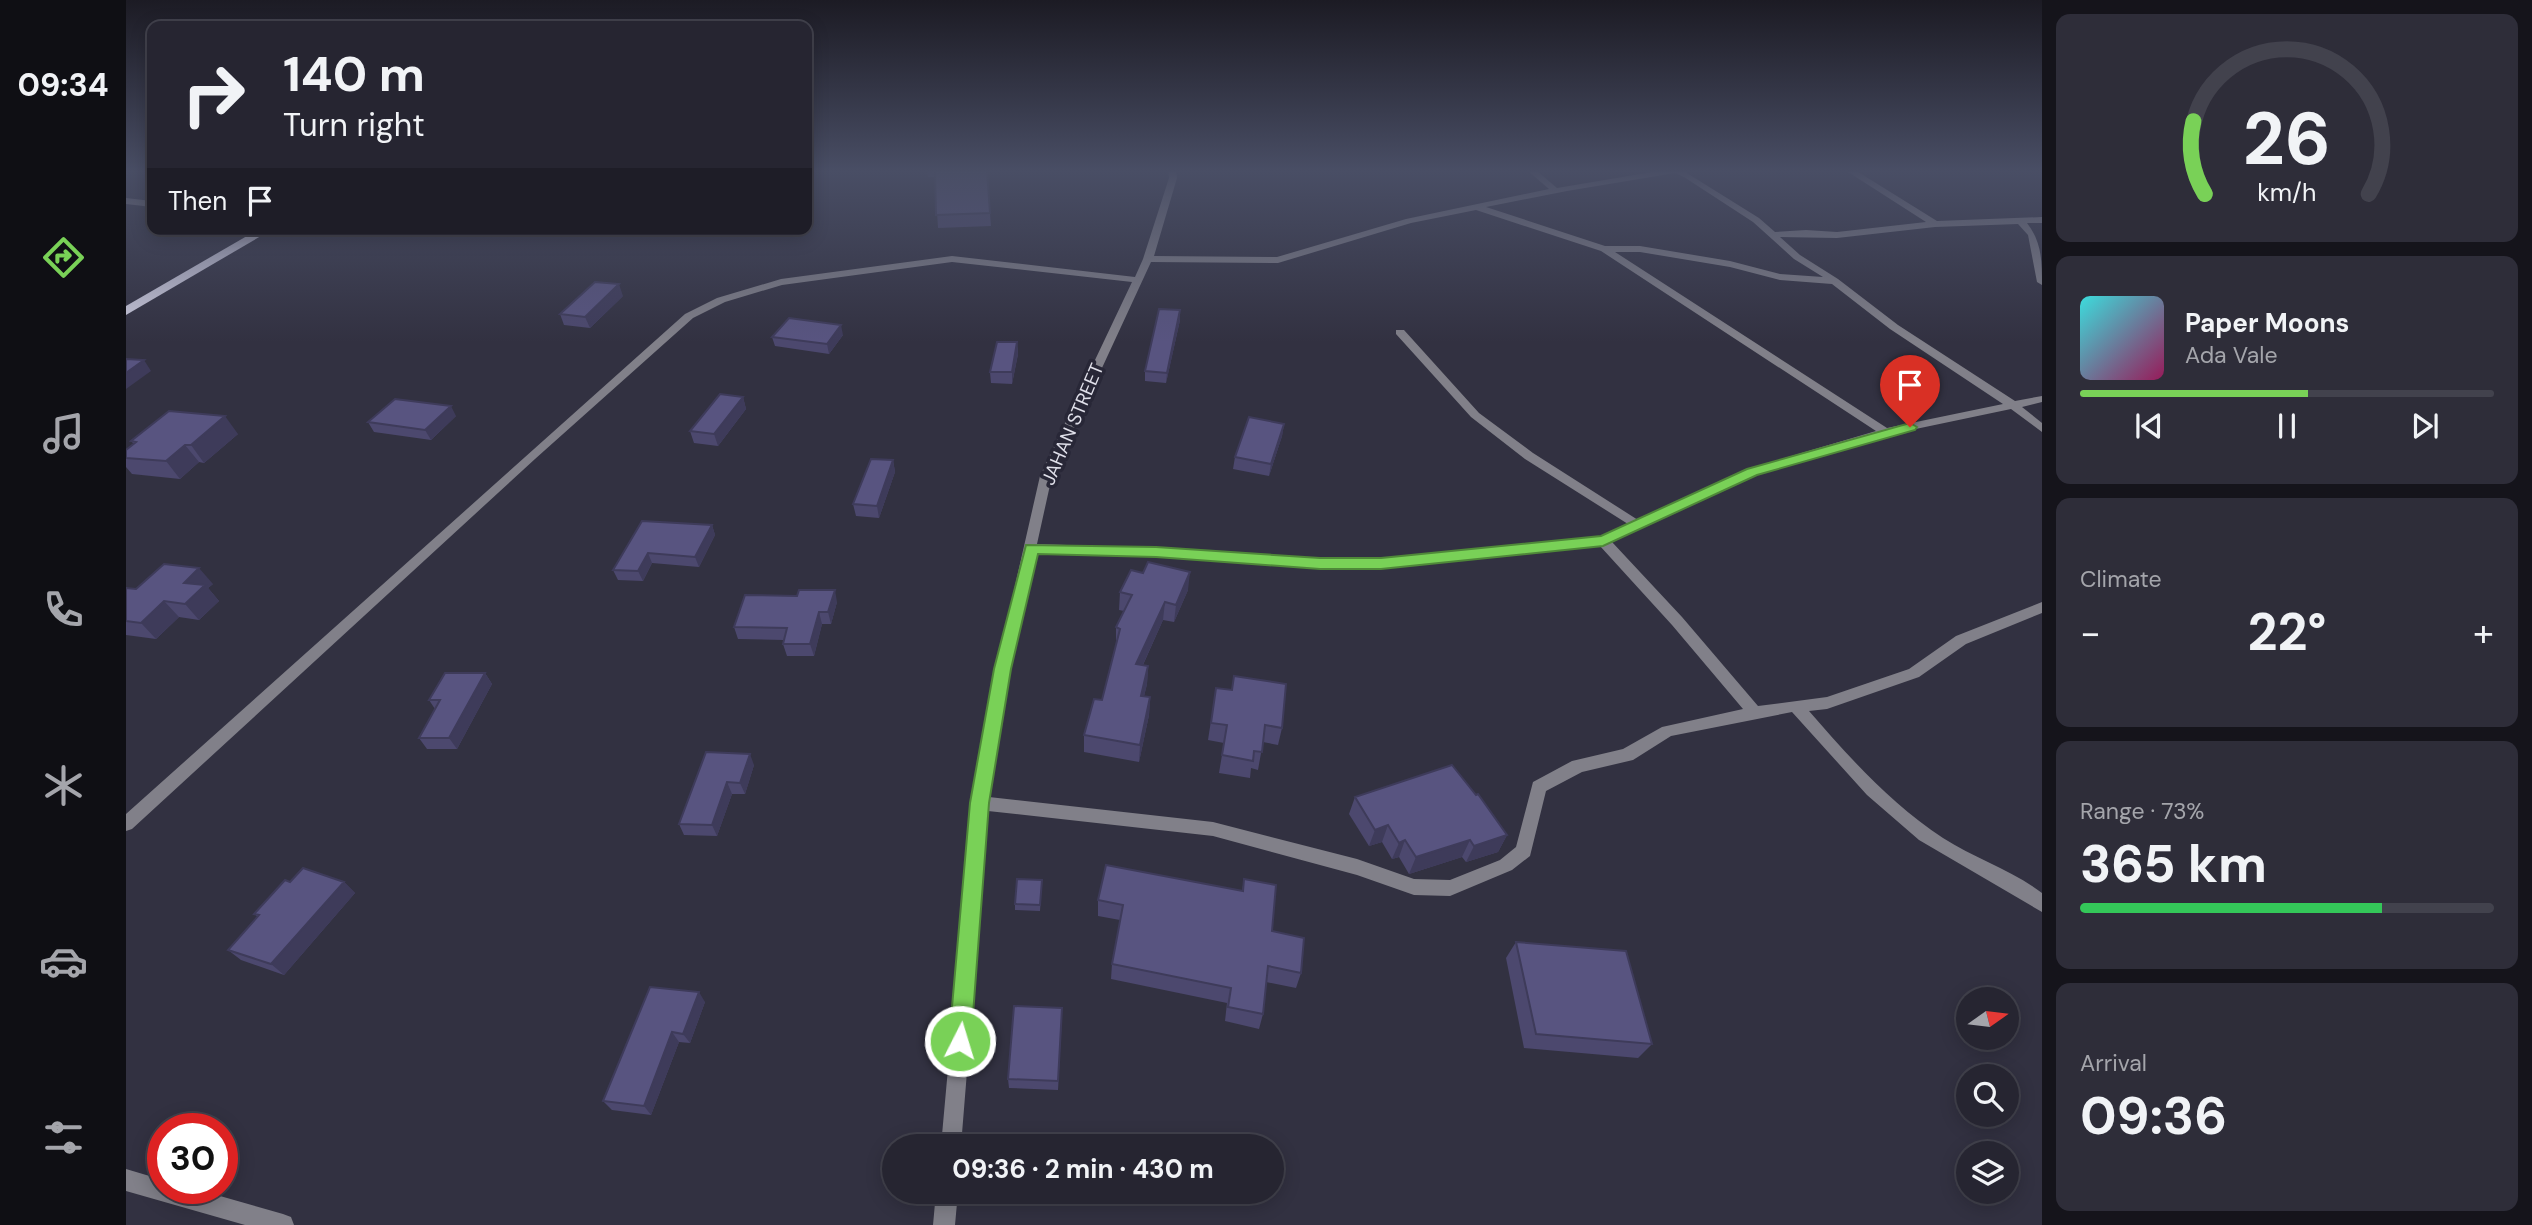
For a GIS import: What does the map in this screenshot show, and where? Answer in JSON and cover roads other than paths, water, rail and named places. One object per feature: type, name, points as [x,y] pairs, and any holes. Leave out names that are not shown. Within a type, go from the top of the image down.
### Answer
[{"type":"main road","points":[[126,311],[258,235]]},
{"type":"street","name":"JAHAN STREET","points":[[952,1134],[980,803],[1003,669],[1046,476],[1148,259],[1158,227]]},
{"type":"street","points":[[1148,259],[1278,260],[1383,227]]},
{"type":"street","points":[[1537,227],[1604,249],[1885,432]]},
{"type":"street","points":[[1764,227],[1797,257],[1835,281],[1894,327],[2012,405],[2042,429]]},
{"type":"street","points":[[1772,235],[1838,235],[1907,227]]},
{"type":"street","points":[[2026,227],[2032,234],[2042,282]]},
{"type":"street","points":[[1604,249],[1640,249],[1730,264],[1780,277],[1835,281]]},
{"type":"street","points":[[126,824],[689,316],[721,300],[781,282],[952,259],[1137,280]]},
{"type":"street","points":[[1400,332],[1475,415],[1529,456],[1636,524]]},
{"type":"street","points":[[1031,548],[1156,552],[1320,564],[1381,564],[1603,541],[1752,472],[1885,432],[2042,399]]},
{"type":"street","points":[[1603,541],[1677,621],[1755,713]]},
{"type":"street","points":[[980,803],[1213,829],[1357,867],[1414,887],[1450,888],[1506,865],[1524,851],[1539,787],[1553,777],[1578,766],[1627,755],[1667,732],[1755,713],[1827,703],[1914,673],[1961,640],[2042,607]]},
{"type":"street","points":[[1796,706],[1844,763],[1896,812],[1928,837],[2028,893],[2042,904]]},
{"type":"street","points":[[126,1180],[283,1225]]},
{"type":"street","points":[[944,1225],[946,1204]]}]
